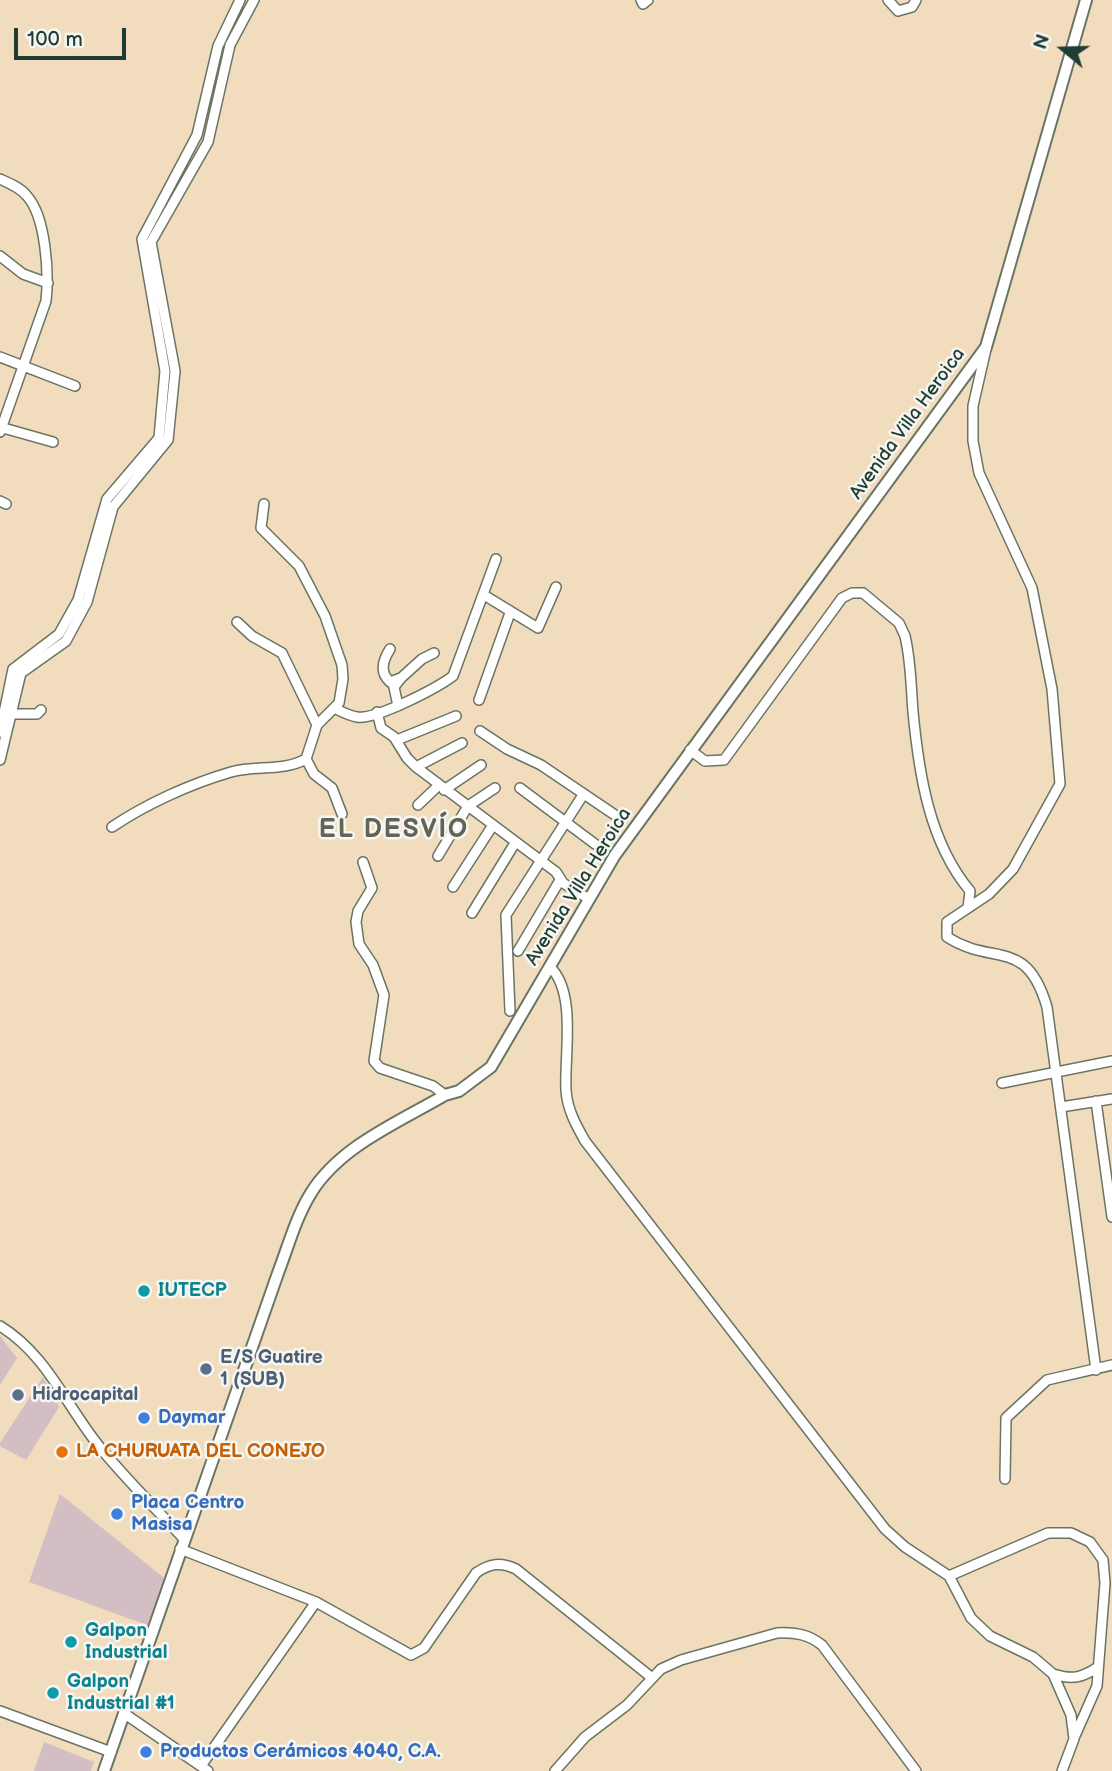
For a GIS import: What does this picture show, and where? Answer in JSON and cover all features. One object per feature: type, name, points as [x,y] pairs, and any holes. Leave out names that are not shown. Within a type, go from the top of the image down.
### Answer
[{"type":"main road","name":"Avenida Villa Heroica","points":[[104,1771],[286,1252],[310,1195],[333,1168],[365,1141],[445,1095],[458,1091],[491,1068],[615,855],[986,347],[1086,0]]},
{"type":"street","points":[[0,732],[13,669],[59,634],[78,600],[107,499],[159,438],[165,371],[142,239],[197,135],[218,46],[240,0]]},
{"type":"street","points":[[0,760],[20,673],[65,641],[87,602],[115,505],[169,440],[175,371],[151,242],[208,142],[230,45],[254,0]]},
{"type":"street","points":[[641,0],[643,4],[648,0]]},
{"type":"street","points":[[888,0],[898,11],[912,7],[916,0]]},
{"type":"street","points":[[0,179],[26,193],[38,212],[48,283],[47,301],[1,429],[53,442]]},
{"type":"street","points":[[0,256],[23,274],[48,283]]},
{"type":"street","points":[[986,347],[973,406],[973,441],[979,472],[1032,588],[1052,689],[1060,784],[1013,869],[995,888],[947,922],[947,937],[958,944],[1000,953],[1024,963],[1039,981],[1047,1007],[1096,1370]]},
{"type":"street","points":[[0,356],[75,386]]},
{"type":"street","points":[[264,504],[261,528],[299,566],[336,644],[343,680],[342,694],[336,709],[317,725],[306,759],[314,774],[332,788],[342,814]]},
{"type":"street","points":[[336,709],[356,717],[368,717],[398,706],[453,676],[496,559]]},
{"type":"street","points":[[484,595],[538,628],[556,587]]},
{"type":"street","points":[[690,750],[705,761],[724,761],[842,598],[852,593],[863,593],[899,623],[905,636],[923,782],[943,845],[958,876],[970,891],[968,908]]},
{"type":"street","points":[[479,700],[510,613]]},
{"type":"street","points":[[237,622],[252,636],[282,653],[317,725]]},
{"type":"street","points":[[390,649],[383,672],[390,682],[401,678]]},
{"type":"street","points":[[398,706],[394,687],[422,659],[434,653]]},
{"type":"street","points":[[12,714],[37,714],[41,710]]},
{"type":"street","points":[[377,712],[381,728],[397,740],[407,758],[416,767],[556,872],[560,880],[589,899]]},
{"type":"street","points":[[397,740],[456,716]]},
{"type":"street","points":[[480,731],[507,749],[541,765],[615,815]]},
{"type":"street","points":[[416,767],[462,743]]},
{"type":"street","points":[[112,827],[136,811],[231,772],[284,767],[306,759]]},
{"type":"street","points":[[418,805],[481,765]]},
{"type":"street","points":[[438,856],[468,806],[495,788]]},
{"type":"street","points":[[520,789],[595,844]]},
{"type":"street","points":[[510,1011],[506,915],[583,795]]},
{"type":"street","points":[[453,887],[493,825]]},
{"type":"street","points":[[472,913],[515,843]]},
{"type":"street","points":[[363,862],[372,888],[356,916],[357,939],[373,965],[384,995],[374,1061],[380,1068],[433,1086],[445,1095]]},
{"type":"street","points":[[518,951],[560,880]]},
{"type":"street","points":[[550,967],[555,972],[562,990],[568,1034],[566,1091],[571,1116],[585,1141],[885,1529],[905,1547],[949,1576],[971,1618],[990,1636],[1033,1657],[1053,1674],[1068,1679],[1085,1676],[1098,1667]]},
{"type":"street","points":[[1002,1083],[1112,1061]]},
{"type":"street","points":[[1061,1107],[1112,1099]]},
{"type":"street","points":[[1096,1101],[1112,1217]]},
{"type":"street","points":[[0,1326],[15,1335],[64,1391],[101,1449],[182,1544],[316,1602],[411,1655],[424,1648],[477,1573],[486,1566],[504,1563],[516,1569],[651,1677]]},
{"type":"street","points":[[1005,1479],[1006,1418],[1047,1380],[1067,1373],[1096,1370],[1112,1365]]},
{"type":"street","points":[[949,1576],[1048,1533],[1070,1533],[1090,1542],[1102,1560],[1105,1583],[1097,1686],[1062,1771]]},
{"type":"street","points":[[124,1714],[204,1769],[316,1602]]},
{"type":"street","points":[[555,1771],[585,1737],[626,1704],[651,1677],[672,1663],[777,1633],[808,1636],[821,1646],[916,1771]]},
{"type":"street","points":[[1053,1674],[1071,1715],[1074,1739]]},
{"type":"street","points":[[0,1711],[111,1752]]},
{"type":"shaded area","points":[[0,1336],[17,1358],[0,1385]]},
{"type":"shaded area","points":[[43,1377],[59,1407],[26,1460],[0,1446],[0,1443]]},
{"type":"shaded area","points":[[60,1494],[168,1581],[147,1625],[29,1582]]},
{"type":"shaded area","points":[[44,1742],[94,1762],[91,1771],[34,1771]]},
{"type":"place","name":"IUTECP","points":[[144,1291]]},
{"type":"place","name":"E/S Guatire 1 (SUB)","points":[[206,1369]]},
{"type":"place","name":"Hidrocapital","points":[[18,1395]]},
{"type":"place","name":"Daymar","points":[[144,1418]]},
{"type":"place","name":"LA CHURUATA DEL CONEJO","points":[[62,1452]]},
{"type":"place","name":"Placa Centro Masisa","points":[[117,1514]]},
{"type":"place","name":"Galpon Industrial","points":[[71,1642]]},
{"type":"place","name":"Galpon Industrial #1","points":[[53,1693]]},
{"type":"place","name":"Productos Cerámicos 4040, C.A.","points":[[146,1752]]},
{"type":"district","name":"EL DESVÍO","points":[[394,830]]}]
